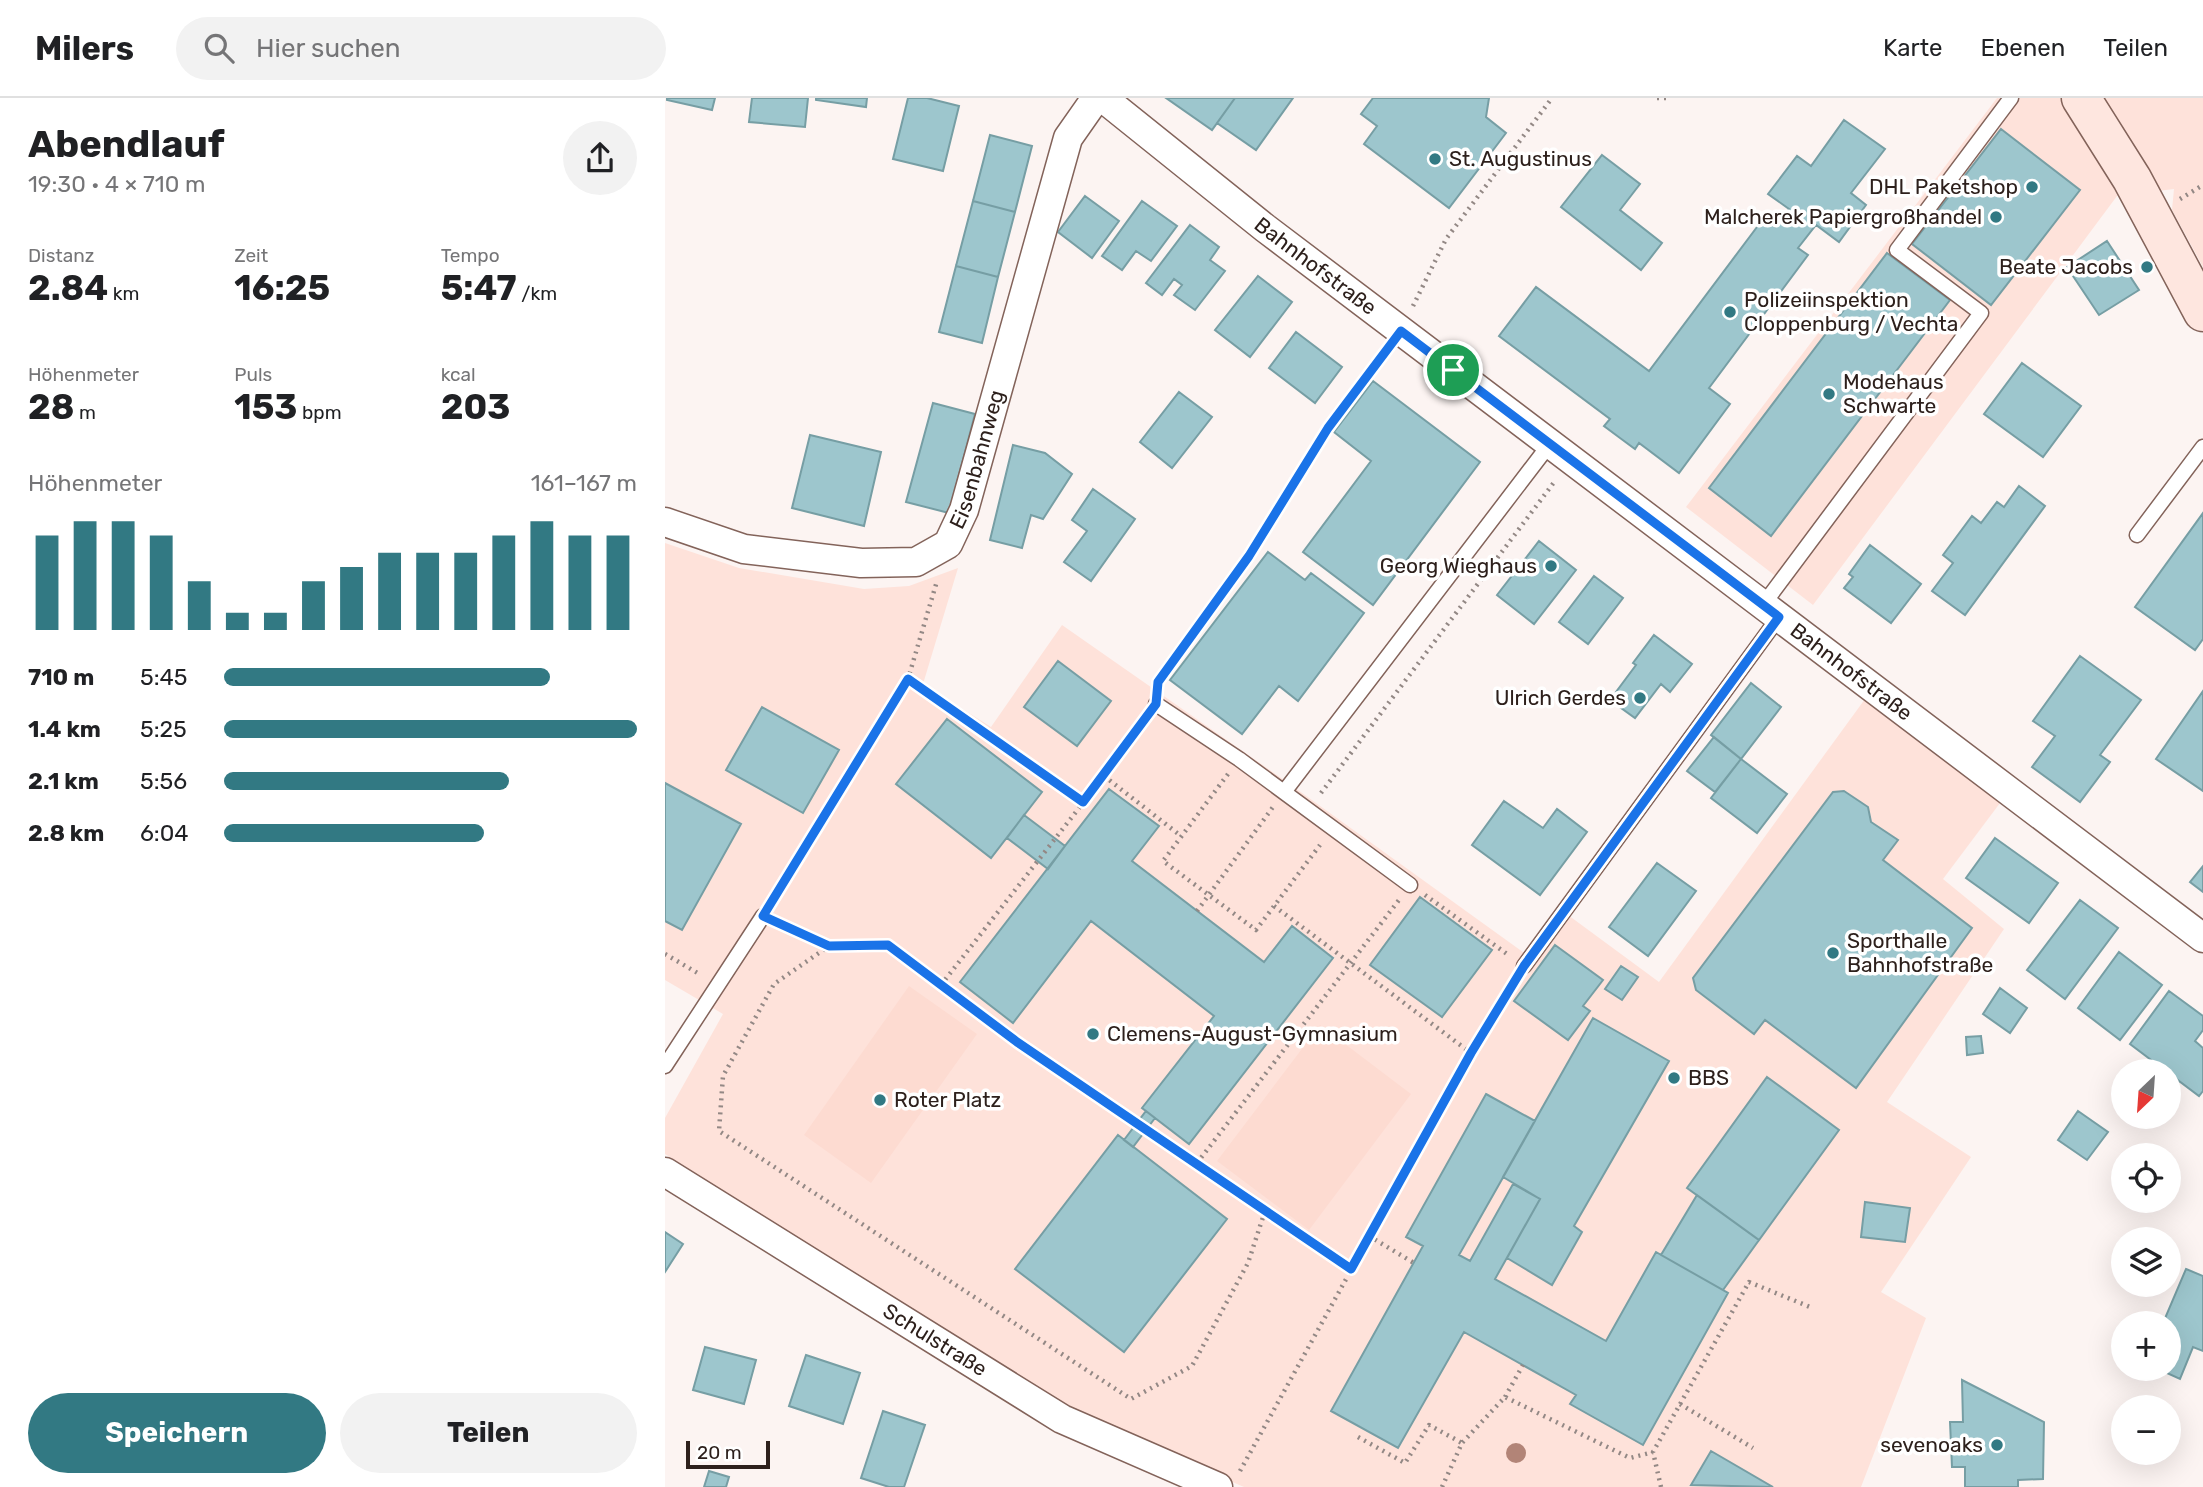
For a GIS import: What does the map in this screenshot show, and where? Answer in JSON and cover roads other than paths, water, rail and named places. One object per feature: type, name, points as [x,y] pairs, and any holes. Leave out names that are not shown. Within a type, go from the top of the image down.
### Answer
[{"type":"street","name":"Eisenbahnweg","points":[[665,522],[744,549],[861,563],[916,562],[948,544],[964,510],[1068,138],[1095,98]]},
{"type":"street","name":"Bahnhofstraße","points":[[1103,98],[1265,229],[2203,938]]},
{"type":"street","points":[[2081,98],[2132,179],[2203,312]]},
{"type":"street","name":"Schulstraße","points":[[665,1172],[1062,1419],[1228,1481]]},
{"type":"lane","points":[[1524,966],[1981,313],[1896,250],[2011,98]]},
{"type":"lane","points":[[2137,536],[2203,447]]},
{"type":"lane","points":[[1285,792],[1559,453]]},
{"type":"lane","points":[[1156,704],[1239,759],[1410,885]]},
{"type":"lane","points":[[665,1066],[763,916]]},
{"type":"place","name":"St. Augustinus","points":[[1435,159]]},
{"type":"place","name":"DHL Paketshop","points":[[2032,187]]},
{"type":"place","name":"Malcherek Papiergroßhandel","points":[[1996,217]]},
{"type":"place","name":"Beate Jacobs","points":[[2147,267]]},
{"type":"place","name":"Polizeiinspektion Cloppenburg / Vechta","points":[[1730,312]]},
{"type":"place","name":"Modehaus Schwarte","points":[[1829,394]]},
{"type":"place","name":"Georg Wieghaus","points":[[1551,566]]},
{"type":"place","name":"Ulrich Gerdes","points":[[1640,698]]},
{"type":"place","name":"Sporthalle Bahnhofstraße","points":[[1833,953]]},
{"type":"place","name":"Clemens-August-Gymnasium","points":[[1093,1034]]},
{"type":"place","name":"BBS","points":[[1674,1078]]},
{"type":"place","name":"Roter Platz","points":[[880,1100]]},
{"type":"place","name":"sevenoaks","points":[[1997,1445]]}]
